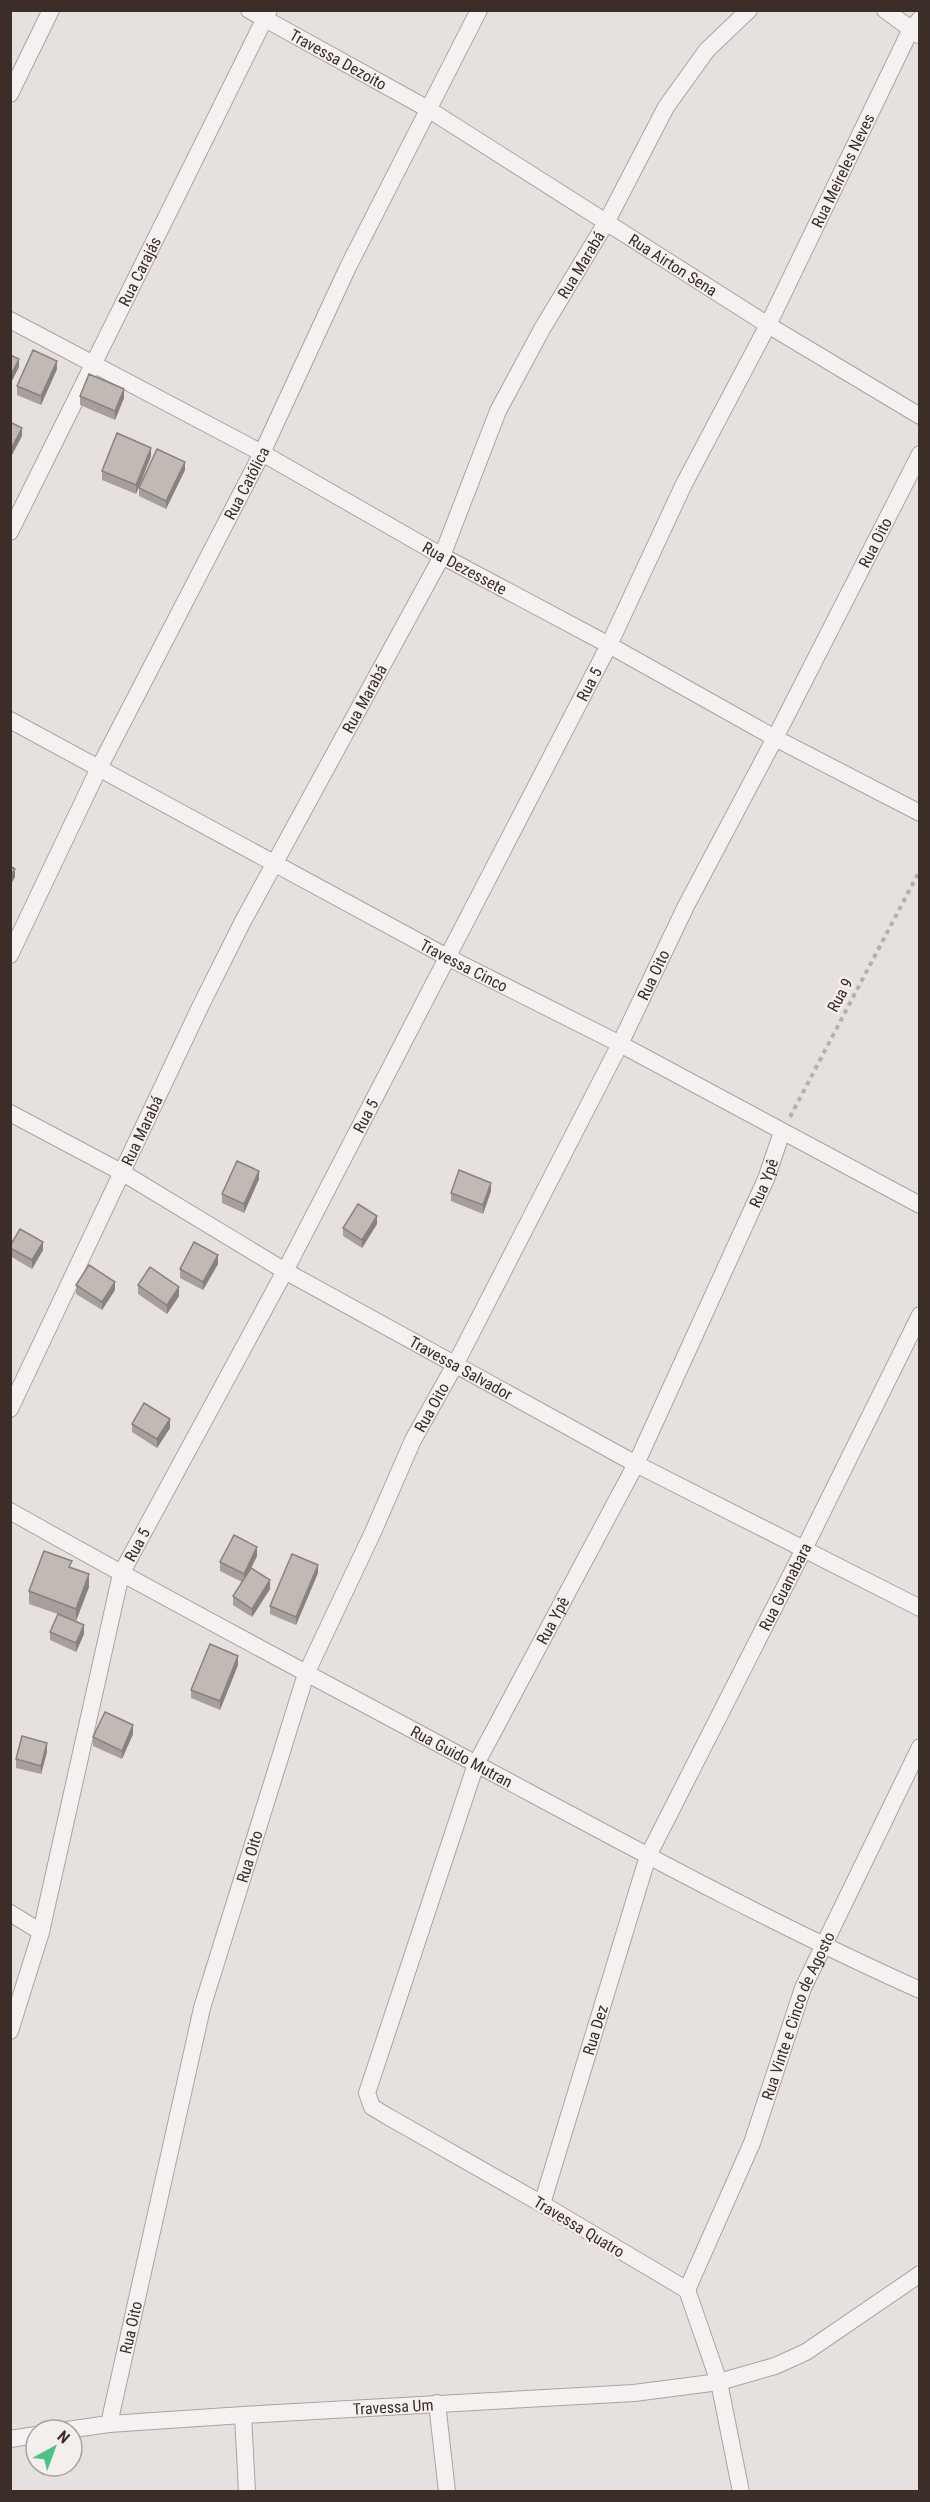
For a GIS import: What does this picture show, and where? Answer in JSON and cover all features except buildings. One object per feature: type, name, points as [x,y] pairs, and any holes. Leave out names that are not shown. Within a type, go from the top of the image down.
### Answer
[{"type":"street","points":[[10,94],[51,10]]},
{"type":"street","name":"Travessa Dezoito","points":[[249,10],[267,15],[428,109]]},
{"type":"street","name":"Rua Católica","points":[[10,955],[99,768],[262,453],[348,267],[478,10]]},
{"type":"street","name":"Rua Marabá","points":[[10,1409],[201,1005],[442,556],[498,411],[542,329],[607,221],[645,145],[683,81],[707,50],[749,10]]},
{"type":"street","points":[[885,10],[917,28]]},
{"type":"street","name":"Rua Carajás","points":[[10,532],[267,15]]},
{"type":"street","name":"Rua Meireles Neves","points":[[768,325],[917,28]]},
{"type":"street","name":"Rua Airton Sena","points":[[428,109],[768,325],[920,416]]},
{"type":"street","name":"Rua Dezessete","points":[[10,320],[262,453],[442,556],[776,738],[920,813]]},
{"type":"street","name":"Rua 5","points":[[10,2031],[41,1932],[121,1574],[285,1271],[609,645],[684,484],[768,325]]},
{"type":"street","name":"Rua Oito","points":[[109,2424],[202,2008],[306,1674],[373,1532],[413,1440],[456,1363],[620,1044],[686,906],[776,738],[920,454]]},
{"type":"street","name":"Travessa Cinco","points":[[10,720],[447,957],[620,1044],[920,1205]]},
{"type":"street","name":"Travessa Salvador","points":[[10,1113],[123,1173],[285,1271],[636,1464],[920,1608]]},
{"type":"street","name":"Rua Ypê","points":[[387,2116],[372,2107],[367,2093],[476,1764],[636,1464],[766,1179],[782,1131]]},
{"type":"street","name":"Rua Guanabara","points":[[648,1856],[920,1315]]},
{"type":"street","name":"Rua Guido Mutran","points":[[10,1511],[121,1574],[648,1856],[823,1947],[920,1990]]},
{"type":"street","name":"Rua Vinte e Cinco de Agosto","points":[[687,2290],[752,2143],[802,1988],[920,1747]]},
{"type":"street","name":"Rua Dez","points":[[543,2204],[648,1856]]},
{"type":"street","points":[[10,1913],[41,1932]]},
{"type":"street","name":"Travessa Quatro","points":[[387,2116],[543,2204],[687,2290]]},
{"type":"street","name":"Travessa Um","points":[[84,2428],[243,2415],[634,2392],[719,2382],[775,2366],[806,2352],[920,2274]]},
{"type":"street","points":[[687,2290],[719,2382],[741,2492]]},
{"type":"street","points":[[437,2403],[447,2492]]},
{"type":"street","points":[[243,2415],[247,2492]]},
{"type":"path","name":"Rua 9","points":[[782,1131],[920,870]]}]
